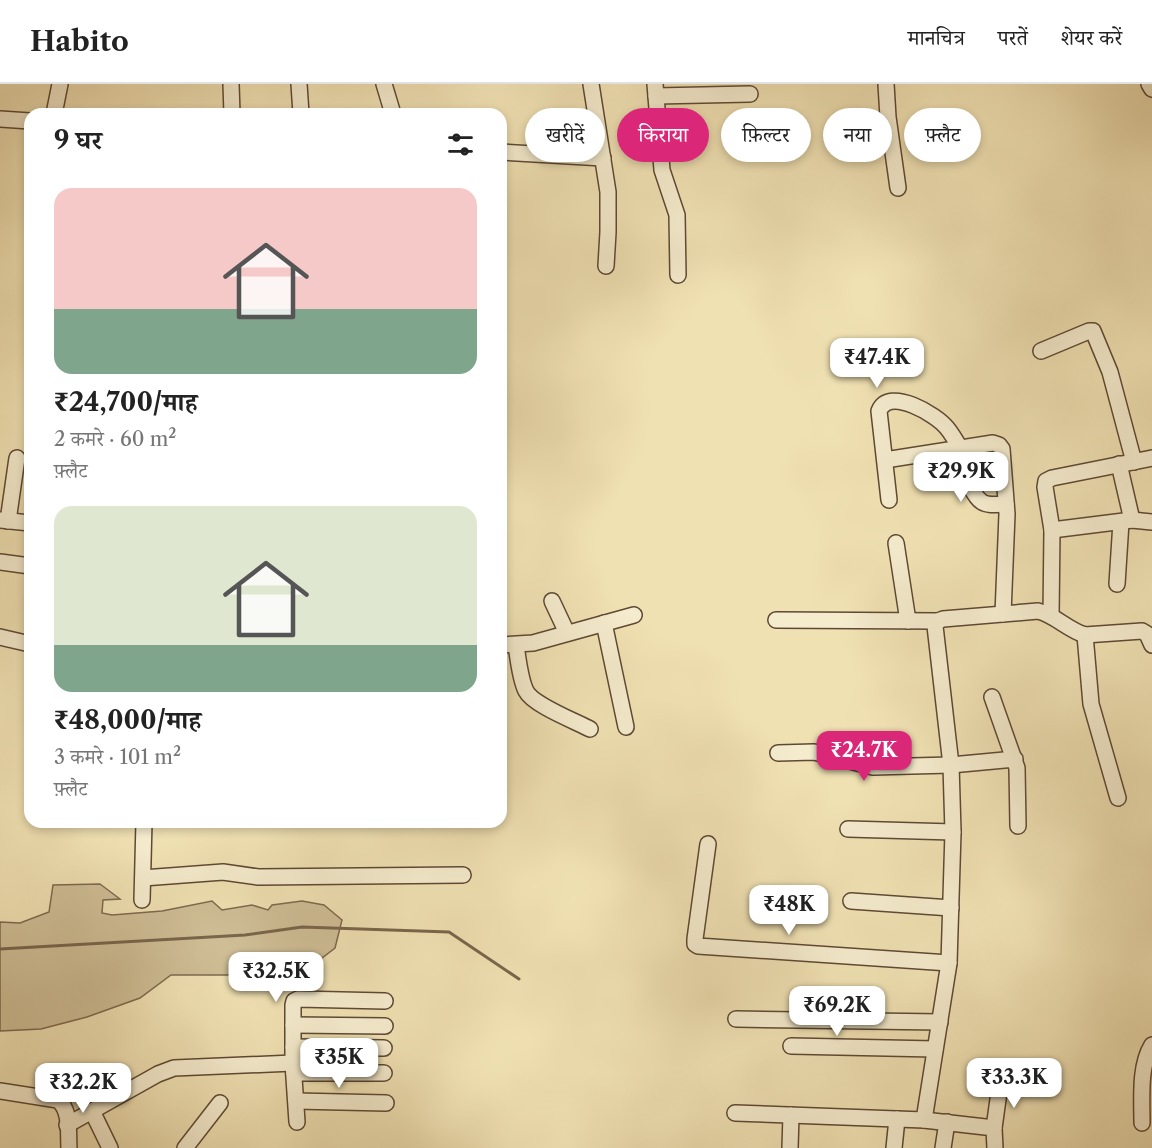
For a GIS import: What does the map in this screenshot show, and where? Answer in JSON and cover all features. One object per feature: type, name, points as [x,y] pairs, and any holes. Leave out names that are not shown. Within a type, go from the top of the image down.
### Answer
[{"type":"street","points":[[55,108],[60,84]]},
{"type":"street","points":[[231,84],[232,108]]},
{"type":"street","points":[[299,84],[301,108]]},
{"type":"street","points":[[384,84],[391,108]]},
{"type":"street","points":[[591,84],[595,108]]},
{"type":"street","points":[[886,84],[898,188]]},
{"type":"street","points":[[1149,84],[1152,89]]},
{"type":"street","points":[[678,275],[677,215],[662,170],[656,90],[750,94]]},
{"type":"street","points":[[0,118],[24,120]]},
{"type":"street","points":[[507,152],[525,153]]},
{"type":"street","points":[[604,162],[608,192],[606,266]]},
{"type":"street","points":[[1041,351],[1093,331],[1110,372],[1127,463],[1126,521],[1117,584]]},
{"type":"street","points":[[889,500],[879,411],[885,403],[894,401],[909,404],[947,427],[958,448],[967,480],[979,500],[988,504],[1006,504]]},
{"type":"street","points":[[885,460],[993,443],[999,445],[1002,449],[1007,514],[1003,614]]},
{"type":"street","points":[[17,458],[4,520],[24,522]]},
{"type":"street","points":[[1051,616],[1052,530],[1046,481],[1052,477],[1152,458]]},
{"type":"street","points":[[1052,530],[1126,521],[1152,522]]},
{"type":"street","points":[[896,543],[908,621]]},
{"type":"street","points":[[0,562],[24,565]]},
{"type":"street","points":[[552,602],[567,633]]},
{"type":"street","points":[[776,620],[938,621],[1038,611],[1051,616],[1078,633],[1142,631],[1147,634],[1152,645]]},
{"type":"street","points":[[590,729],[530,697],[508,645],[533,643],[634,615]]},
{"type":"street","points":[[924,1120],[949,963],[951,908],[953,832],[951,765],[935,626],[938,621]]},
{"type":"street","points":[[604,623],[626,727]]},
{"type":"street","points":[[1085,634],[1093,711],[1118,798]]},
{"type":"street","points":[[0,637],[24,641]]},
{"type":"street","points":[[992,697],[1015,759],[1018,777],[1018,826]]},
{"type":"street","points":[[778,753],[814,752],[873,767],[951,765],[1015,759]]},
{"type":"street","points":[[142,900],[144,828]]},
{"type":"street","points":[[848,829],[953,832]]},
{"type":"street","points":[[708,844],[695,939],[698,946],[949,963]]},
{"type":"street","points":[[143,878],[223,872],[258,877],[463,875]]},
{"type":"street","points":[[851,901],[951,908]]},
{"type":"street","points":[[297,1122],[293,1047],[294,1001],[298,999],[385,1001]]},
{"type":"street","points":[[736,1019],[940,1022]]},
{"type":"street","points":[[293,1025],[385,1026]]},
{"type":"street","points":[[1142,1123],[1144,1066],[1152,1045]]},
{"type":"street","points":[[791,1046],[935,1049]]},
{"type":"street","points":[[293,1047],[384,1048]]},
{"type":"street","points":[[67,1125],[158,1074],[174,1068],[294,1068],[384,1072]]},
{"type":"street","points":[[995,1148],[994,1128],[1000,1085]]},
{"type":"street","points":[[0,1091],[58,1100],[65,1107],[69,1148]]},
{"type":"street","points":[[296,1101],[386,1103]]},
{"type":"street","points":[[185,1148],[220,1103]]},
{"type":"street","points":[[92,1111],[110,1148]]},
{"type":"street","points":[[735,1113],[924,1120],[994,1128]]},
{"type":"street","points":[[790,1148],[792,1115]]},
{"type":"street","points":[[894,1148],[897,1119]]},
{"type":"street","points":[[943,1148],[947,1122]]},
{"type":"shaded area","points":[[100,884],[120,899],[103,900],[102,913],[112,915],[162,911],[212,901],[222,910],[252,905],[268,910],[272,905],[302,901],[324,905],[342,920],[335,948],[322,958],[234,975],[171,975],[140,998],[87,1017],[41,1029],[0,1031],[0,922],[20,923],[49,912],[53,885]]},
{"type":"waterway","points":[[0,949],[245,935],[302,927],[449,932],[519,979]]}]
